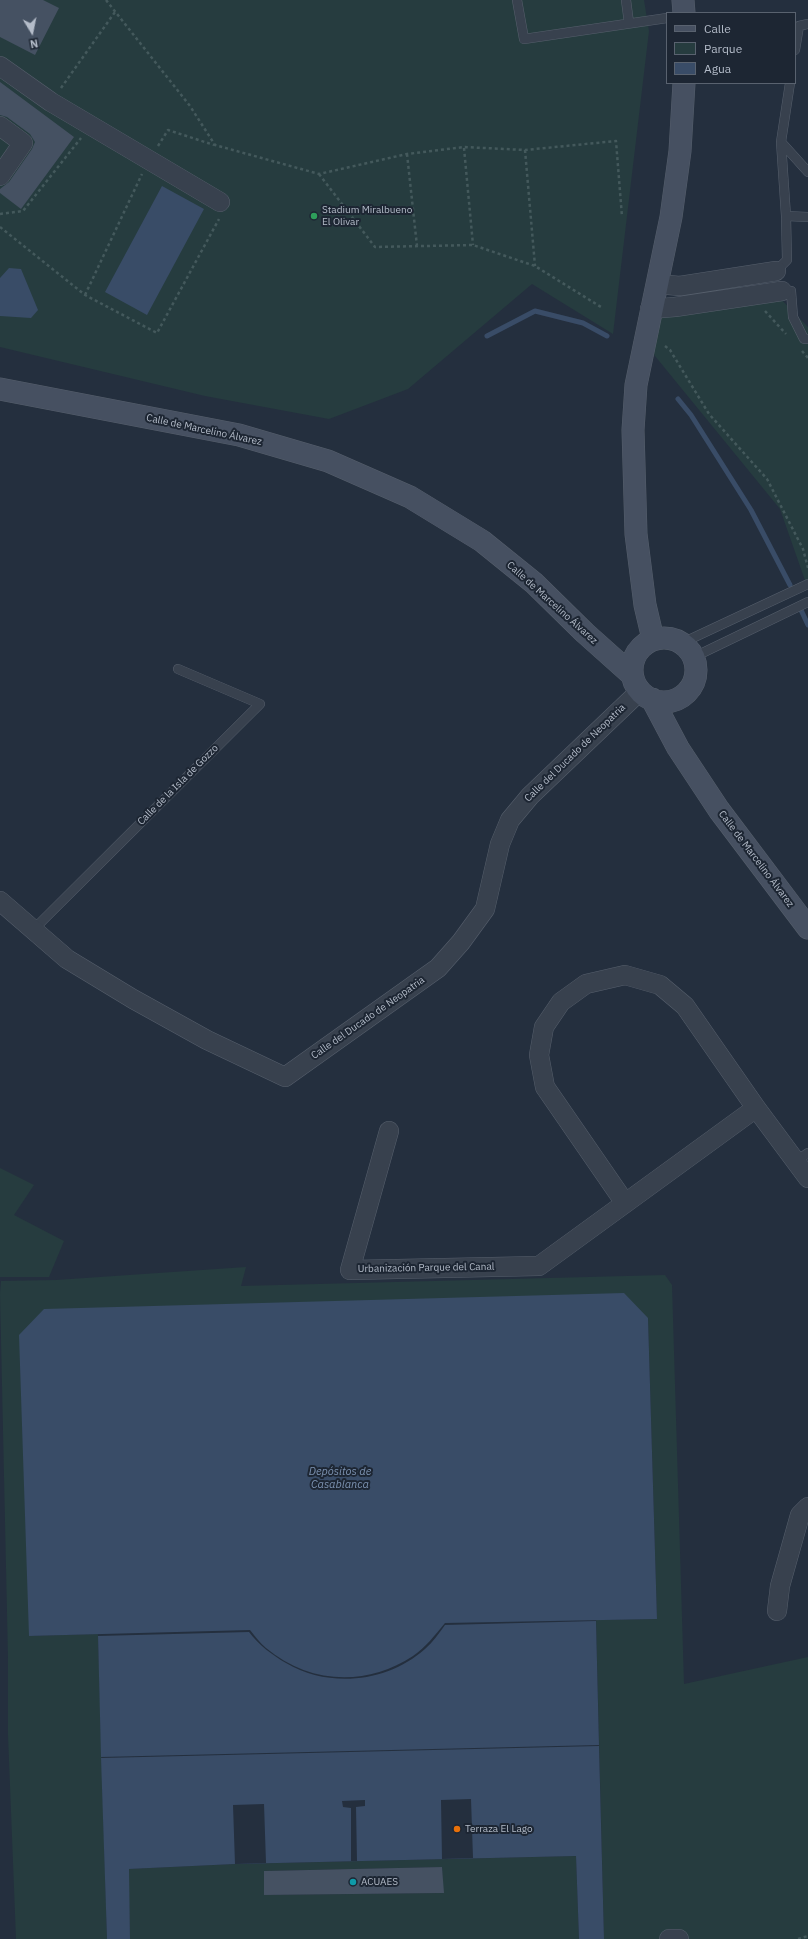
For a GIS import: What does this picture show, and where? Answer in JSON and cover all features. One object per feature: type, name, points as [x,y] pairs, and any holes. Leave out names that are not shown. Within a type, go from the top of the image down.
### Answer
[{"type":"street","points":[[683,0],[684,12]]},
{"type":"street","points":[[0,66],[51,102],[220,202]]},
{"type":"street","points":[[653,640],[645,605],[638,549],[634,469],[636,385],[650,309],[657,284],[671,217],[680,151],[684,84]]},
{"type":"street","points":[[0,126],[23,143],[0,176]]},
{"type":"street","points":[[657,284],[680,286],[776,271]]},
{"type":"street","points":[[650,309],[675,307],[782,291]]},
{"type":"street","name":"Calle de Marcelino Álvarez","points":[[0,389],[239,435],[328,461],[410,497],[482,541],[534,583],[585,633],[640,680],[667,702],[674,700],[678,748]]},
{"type":"street","points":[[640,680],[646,643],[663,638],[673,639],[688,650],[696,666],[693,683],[685,693],[674,700]]},
{"type":"street","name":"Calle de Marcelino Álvarez","points":[[640,680],[678,748],[719,810],[808,928]]},
{"type":"street","name":"Calle del Ducado de Neopatria","points":[[0,902],[67,959],[133,1000],[207,1040],[285,1077],[438,968],[461,942],[485,910],[500,844],[510,820],[530,796],[640,680]]},
{"type":"street","points":[[625,1203],[544,1087],[539,1055],[544,1027],[561,1002],[586,984],[625,975],[660,985],[684,1006],[756,1108],[802,1157],[808,1178]]},
{"type":"street","name":"Urbanización Parque del Canal","points":[[389,1131],[350,1270],[539,1266],[756,1108]]},
{"type":"street","points":[[777,1611],[780,1586],[800,1516],[808,1508]]},
{"type":"street","points":[[669,1939],[679,1939]]},
{"type":"lane","points":[[517,0],[524,39],[666,18]]},
{"type":"lane","points":[[626,0],[629,23]]},
{"type":"lane","points":[[796,44],[799,26],[808,24]]},
{"type":"lane","points":[[776,271],[787,260],[786,216],[781,142],[790,84]]},
{"type":"lane","points":[[781,142],[808,172]]},
{"type":"lane","points":[[786,216],[808,217]]},
{"type":"lane","points":[[782,291],[791,291],[793,316],[804,339],[808,340]]},
{"type":"lane","points":[[688,650],[808,584]]},
{"type":"lane","points":[[688,650],[808,602]]},
{"type":"lane","name":"Calle de la Isla de Gozzo","points":[[33,930],[260,704],[178,669]]},
{"type":"path","points":[[106,0],[190,106],[215,145]]},
{"type":"path","points":[[51,102],[115,12]]},
{"type":"path","points":[[0,214],[23,211],[91,125]]},
{"type":"path","points":[[85,295],[149,159],[168,130],[215,145],[319,174],[408,154],[464,148],[525,150],[616,141],[622,217]]},
{"type":"path","points":[[464,148],[473,245]]},
{"type":"path","points":[[525,150],[535,266]]},
{"type":"path","points":[[408,154],[417,246]]},
{"type":"path","points":[[319,174],[375,247],[473,245],[535,266],[601,307]]},
{"type":"path","points":[[0,227],[85,295],[157,333],[223,212],[220,202]]},
{"type":"path","points":[[761,307],[787,335]]},
{"type":"path","points":[[665,346],[670,350],[710,414],[767,480],[803,549],[808,568]]},
{"type":"path","points":[[798,347],[808,358]]},
{"type":"path","points":[[798,1939],[808,1936]]},
{"type":"green space","name":"Stadium Miralbueno El Olivar","points":[[0,0],[644,0],[649,31],[613,334],[532,284],[408,389],[329,419],[205,396],[0,347]]},
{"type":"green space","points":[[776,294],[808,327],[808,589],[780,509],[637,334],[644,310]]},
{"type":"green space","points":[[0,1168],[34,1185],[14,1215],[64,1241],[49,1277],[0,1277]]},
{"type":"green space","points":[[246,1267],[241,1286],[665,1275],[672,1285],[684,1684],[808,1657],[808,1939],[604,1939],[596,1620],[657,1619],[648,1318],[29,1636],[98,1634],[107,1939],[16,1939],[8,1735],[8,1658],[0,1294],[1,1281],[56,1280]]},
{"type":"green space","points":[[576,1856],[579,1939],[130,1939],[128,1869],[235,1864]],"holes":[[[442,1867],[443,1893],[264,1895],[264,1871]]]},
{"type":"water","points":[[162,186],[204,209],[147,315],[105,292]]},
{"type":"water","points":[[9,268],[21,269],[38,310],[31,318],[0,316],[0,278]]},
{"type":"water","name":"Depósitos de Casablanca","points":[[624,1293],[648,1318],[657,1619],[445,1623],[430,1641],[413,1656],[395,1666],[376,1673],[357,1677],[319,1675],[300,1669],[283,1660],[264,1646],[250,1630],[29,1636],[19,1335],[44,1309]]},
{"type":"water","points":[[596,1621],[599,1745],[101,1757],[98,1636],[249,1632],[266,1649],[286,1663],[303,1671],[340,1679],[376,1675],[394,1669],[425,1649],[445,1625]]},
{"type":"water","points":[[599,1746],[604,1939],[579,1939],[576,1856],[235,1864],[129,1869],[130,1939],[107,1939],[101,1758]]},
{"type":"pier","name":"Terraza El Lago","points":[[471,1799],[473,1858],[442,1859],[441,1800]]},
{"type":"pier","points":[[365,1800],[365,1806],[356,1807],[357,1861],[351,1861],[351,1808],[343,1807],[342,1801]]},
{"type":"pier","points":[[264,1804],[266,1863],[235,1864],[233,1805]]},
{"type":"building","points":[[0,0],[43,0],[59,8],[35,55],[0,37]]},
{"type":"building","points":[[0,82],[74,137],[21,209],[0,193],[0,189],[9,182],[32,149],[35,142],[30,134],[7,117],[0,115]]},
{"type":"building","name":"ACUAES","points":[[442,1867],[444,1893],[264,1895],[264,1871]]},
{"type":"waterway","points":[[487,336],[535,311],[583,323],[607,336]]},
{"type":"waterway","points":[[678,399],[691,415],[751,510],[790,585]]},
{"type":"waterway","points":[[801,610],[808,625]]},
{"type":"place","name":"Stadium Miralbueno El Olivar","points":[[314,216]]},
{"type":"place","name":"Terraza El Lago","points":[[457,1829]]},
{"type":"place","name":"ACUAES","points":[[353,1882]]}]
